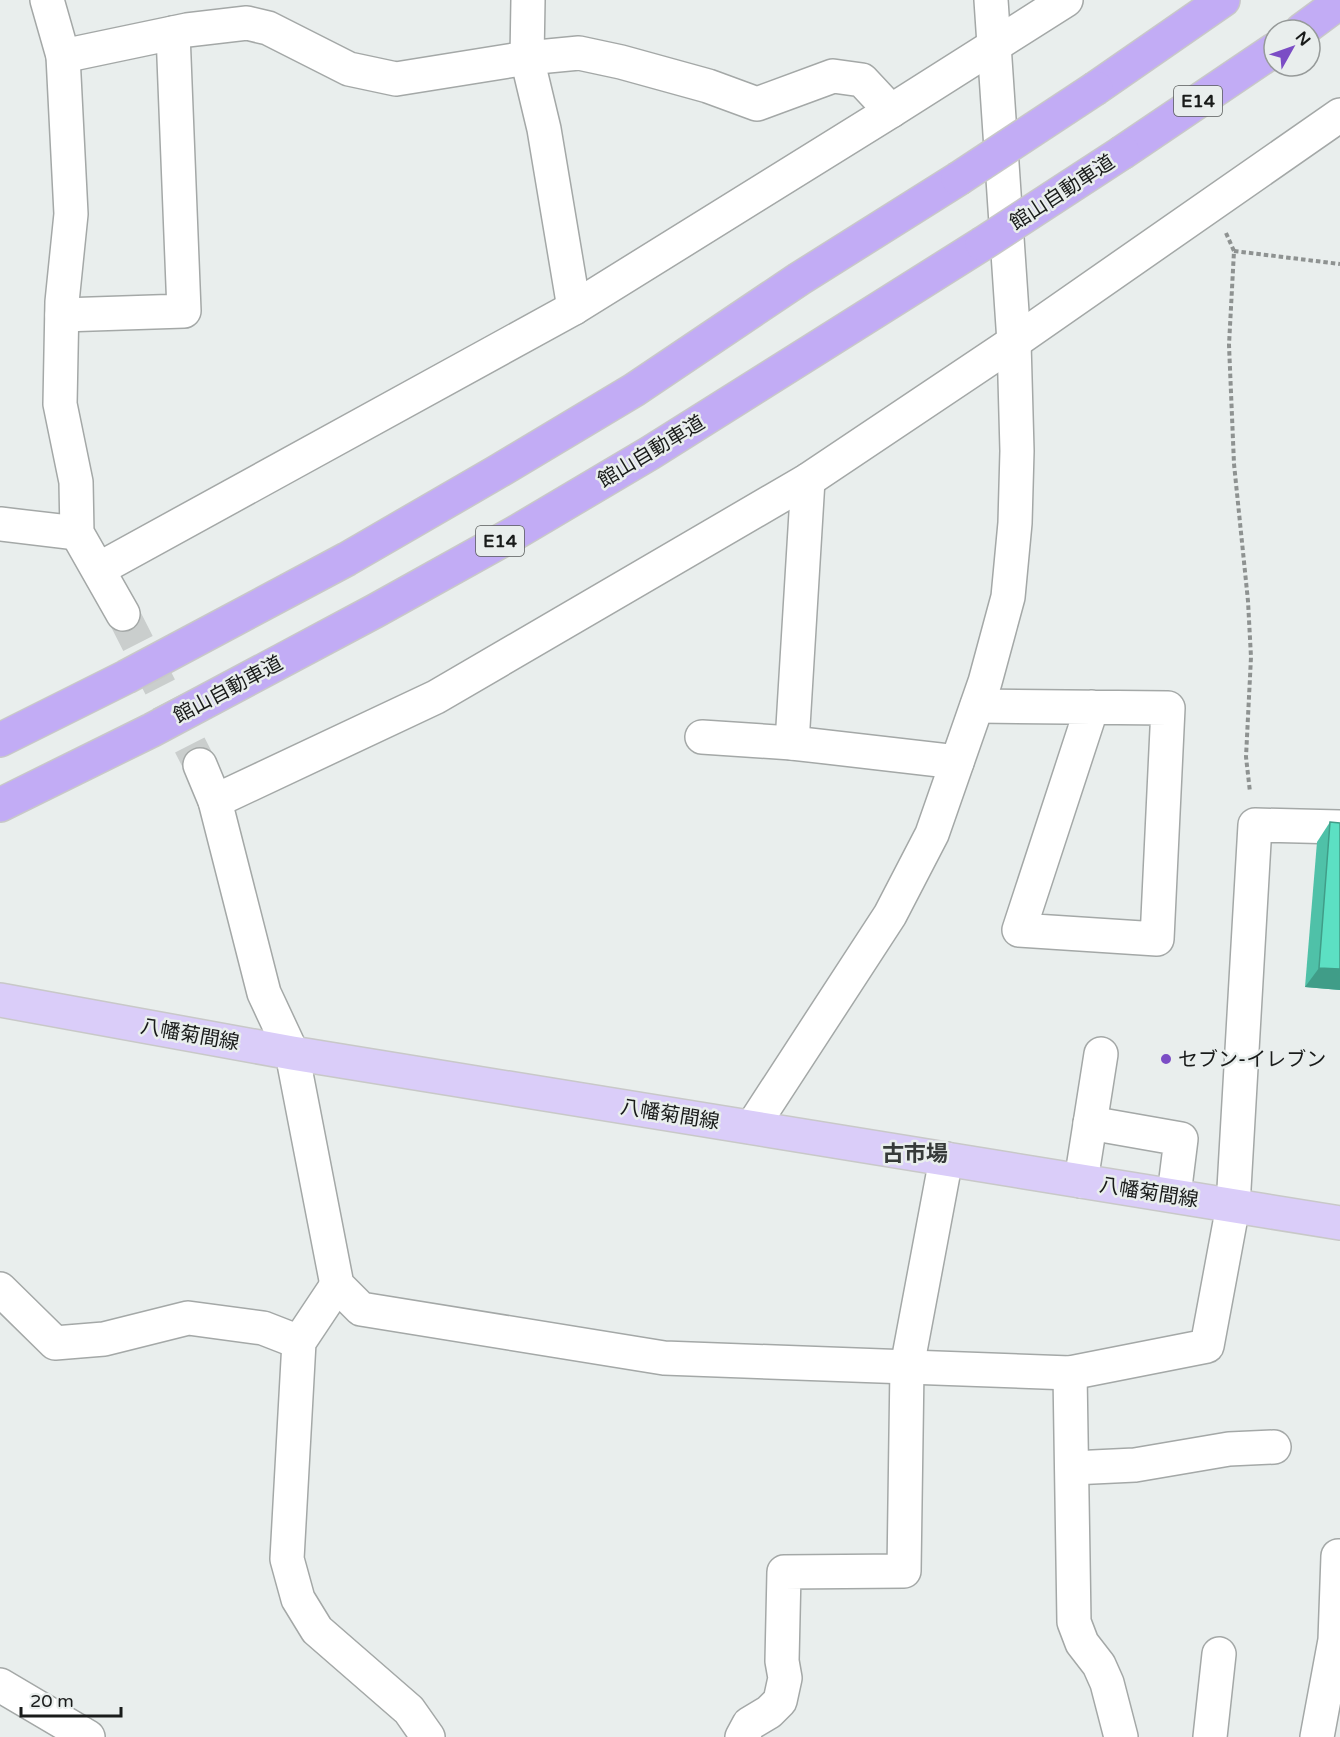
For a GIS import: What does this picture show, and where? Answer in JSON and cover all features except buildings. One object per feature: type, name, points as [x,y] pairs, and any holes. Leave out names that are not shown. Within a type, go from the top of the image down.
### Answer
[{"type":"highway","points":[[0,740],[126,677],[347,560],[634,390],[799,279],[958,179],[1096,88],[1223,0]]},
{"type":"highway","points":[[1318,18],[1340,2]]},
{"type":"highway","name":"館山自動車道","points":[[0,805],[152,730],[516,533],[650,453],[982,244],[1262,58]]},
{"type":"main road","name":"八幡菊間線","points":[[0,1000],[292,1053],[1340,1223]]},
{"type":"street","points":[[47,0],[63,56],[71,214],[62,315],[60,404],[76,482],[77,533],[123,614]]},
{"type":"street","points":[[528,0],[528,58],[544,129],[574,308]]},
{"type":"street","points":[[752,1127],[890,915],[932,834],[977,705],[1008,597],[1015,523],[1017,451],[1014,342],[991,0]]},
{"type":"street","points":[[99,569],[574,308],[1066,0]]},
{"type":"street","points":[[63,56],[173,33],[247,11],[268,28],[349,69],[396,79],[579,52],[708,86],[757,104],[833,76],[862,80],[891,111]]},
{"type":"street","points":[[62,315],[184,311],[173,33]]},
{"type":"street","points":[[215,801],[436,697],[808,480],[1014,342],[1340,115]]},
{"type":"street","points":[[792,743],[808,480]]},
{"type":"street","points":[[0,524],[77,533]]},
{"type":"street","points":[[977,705],[1168,708],[1157,939],[1018,930],[1092,707]]},
{"type":"street","points":[[702,737],[792,743],[957,762]]},
{"type":"street","points":[[200,765],[215,801],[264,993],[292,1053],[337,1285],[361,1309],[664,1358],[1070,1373],[1207,1346],[1233,1206],[1255,825],[1340,827]]},
{"type":"street","points":[[1081,1180],[1101,1054]]},
{"type":"street","points":[[1090,1124],[1181,1139],[1174,1195]]},
{"type":"street","points":[[742,1737],[749,1724],[770,1712],[780,1701],[784,1678],[782,1661],[784,1572],[904,1571],[907,1367],[946,1159]]},
{"type":"street","points":[[337,1285],[299,1342],[287,1559],[298,1599],[317,1630],[410,1710],[428,1737]]},
{"type":"street","points":[[0,1289],[55,1343],[104,1339],[188,1318],[263,1328],[299,1342]]},
{"type":"street","points":[[1070,1373],[1074,1622],[1082,1643],[1099,1665],[1107,1683],[1121,1737]]},
{"type":"street","points":[[1072,1468],[1135,1465],[1228,1449],[1274,1447]]},
{"type":"street","points":[[1317,1737],[1335,1641],[1338,1556]]},
{"type":"street","points":[[1210,1737],[1219,1654]]},
{"type":"street","points":[[0,1685],[88,1737]]},
{"type":"path","points":[[1213,205],[1234,251],[1229,345],[1234,464],[1250,645],[1246,757],[1255,825]]},
{"type":"path","points":[[1234,251],[1340,264]]},
{"type":"tunnel","points":[[123,614],[200,765]]},
{"type":"place","name":"セブン-イレブン","points":[[1166,1059]]},
{"type":"district","name":"古市場","points":[[915,1153]]}]
